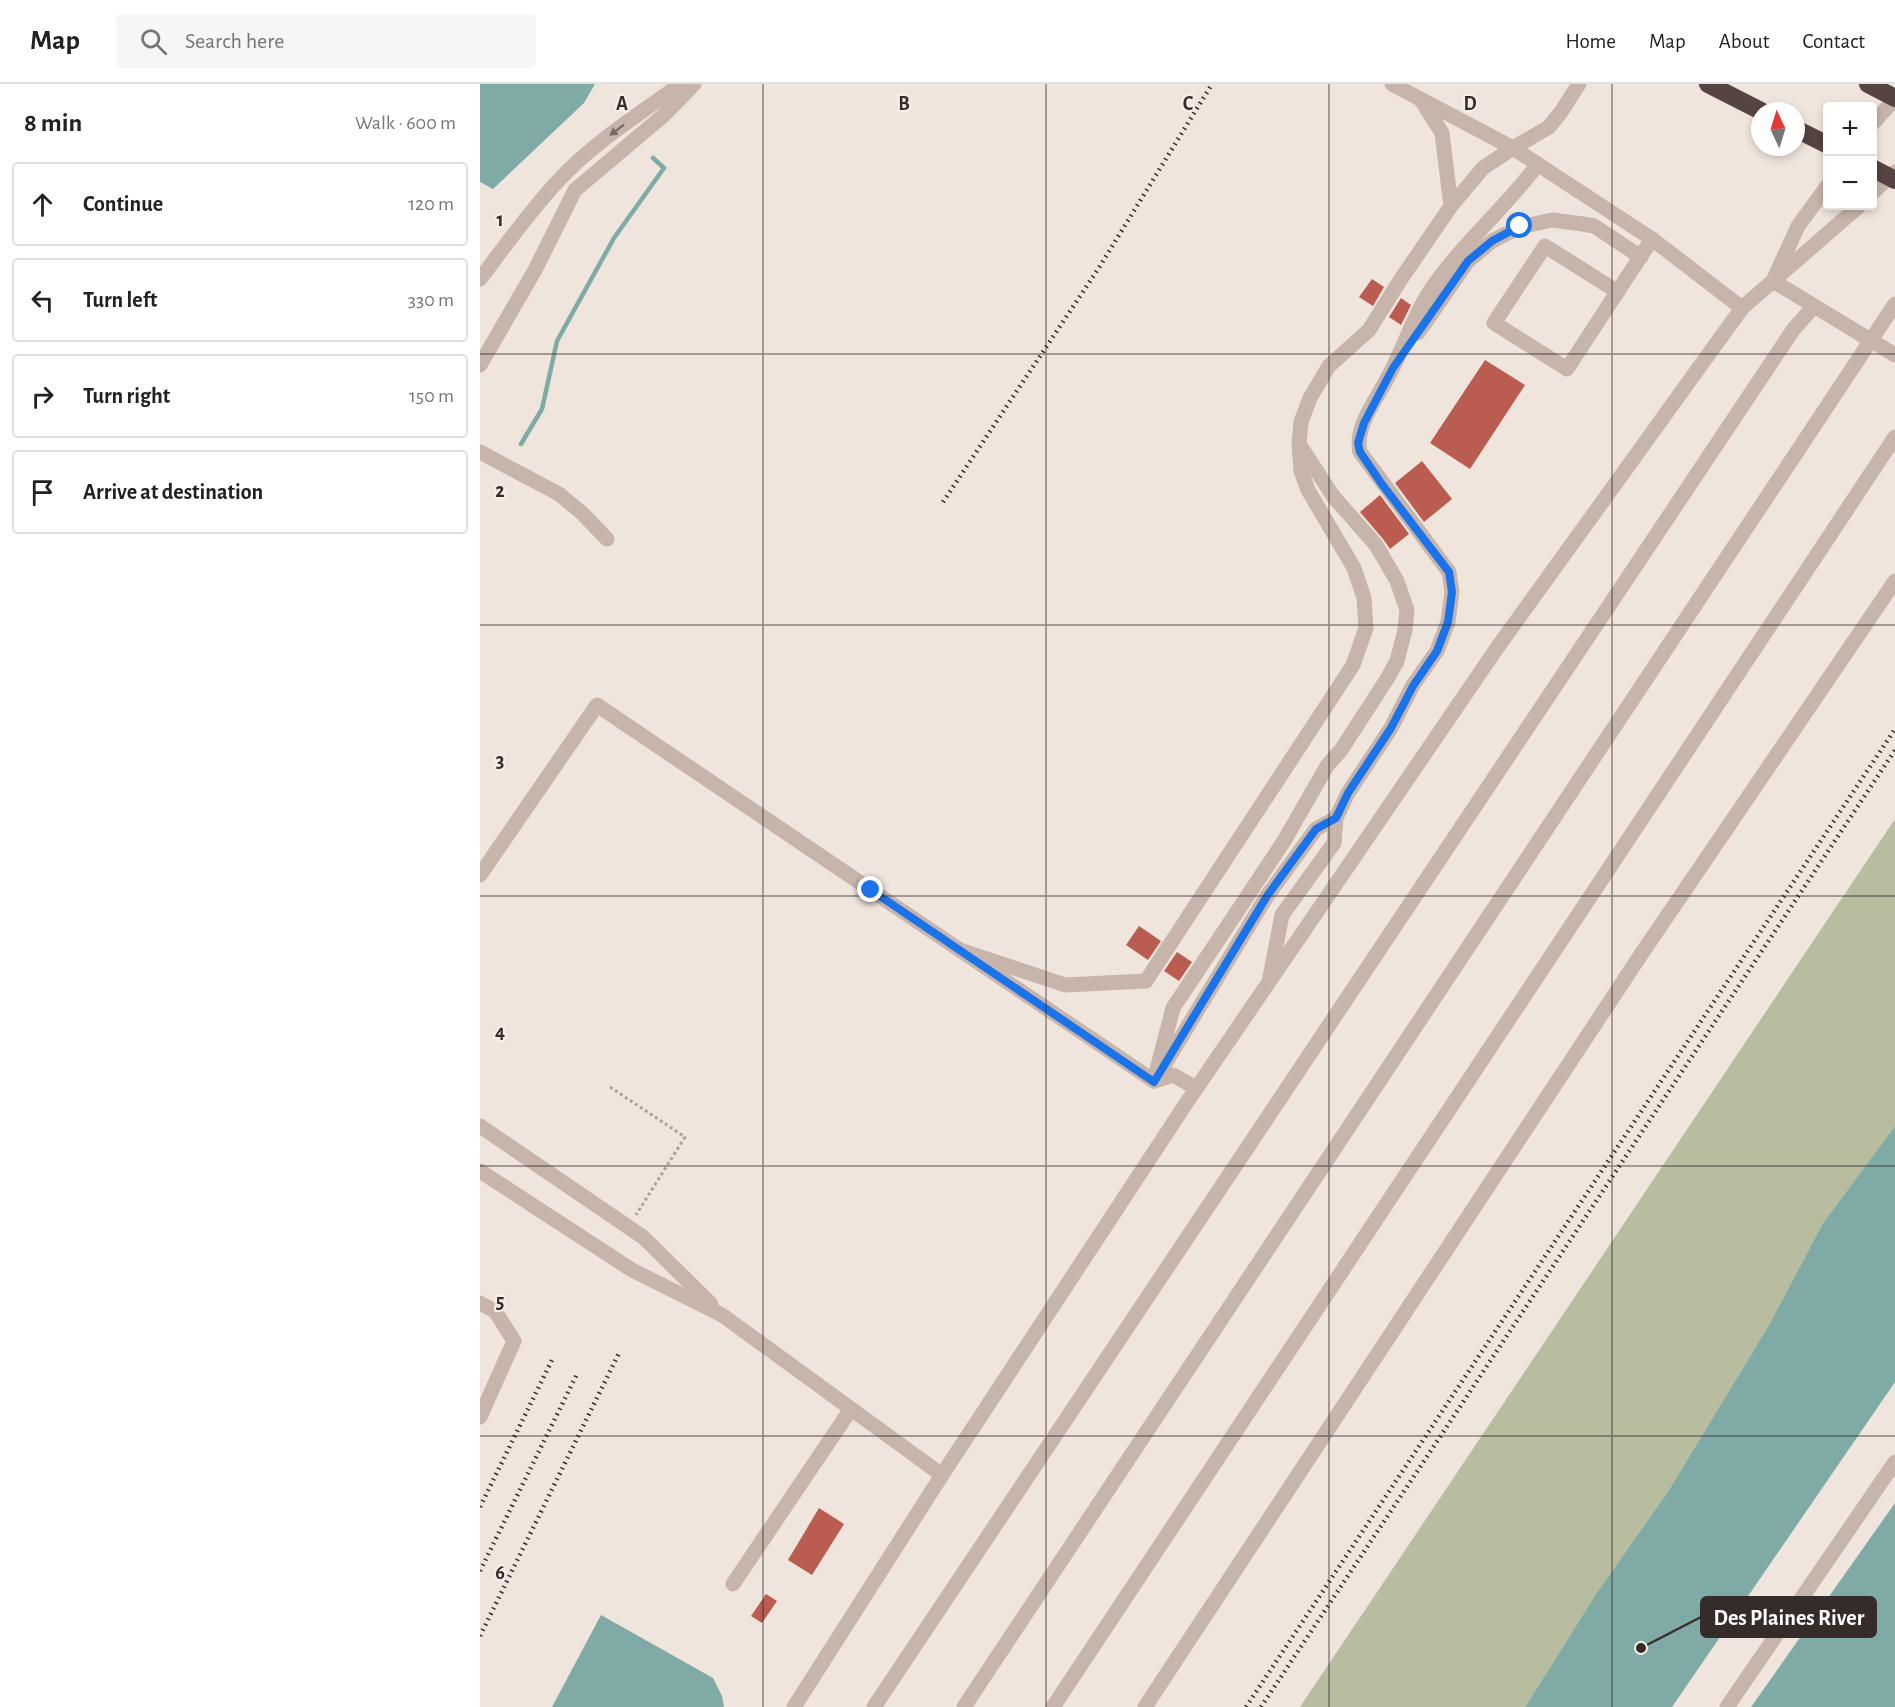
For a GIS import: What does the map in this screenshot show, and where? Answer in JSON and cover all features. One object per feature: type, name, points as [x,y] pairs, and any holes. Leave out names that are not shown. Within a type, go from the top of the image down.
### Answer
[{"type":"highway","points":[[1708,84],[1751,106]]},
{"type":"highway","points":[[1868,84],[1895,99]]},
{"type":"highway","points":[[1805,134],[1823,143]]},
{"type":"highway","points":[[1877,171],[1895,180]]},
{"type":"street","points":[[480,279],[558,180],[615,132],[681,84]]},
{"type":"street","points":[[480,365],[535,270],[575,190],[664,115],[694,84]]},
{"type":"street","points":[[1392,84],[1513,148],[1652,240],[1742,308]]},
{"type":"street","points":[[960,950],[1065,985],[1146,981],[1353,665],[1366,628],[1364,598],[1354,568],[1308,490],[1301,471],[1299,444],[1301,422],[1310,398],[1329,366],[1369,330],[1451,206],[1483,168],[1549,127],[1579,84]]},
{"type":"street","points":[[1877,119],[1895,99]]},
{"type":"street","points":[[1421,100],[1442,133],[1451,206]]},
{"type":"street","points":[[1268,983],[1282,915],[1334,843],[1336,818],[1348,793],[1391,728],[1413,686],[1437,651],[1448,622],[1452,592],[1449,572],[1360,452],[1358,443],[1364,423],[1428,295],[1465,245],[1516,193],[1538,164]]},
{"type":"street","points":[[1877,188],[1895,172]]},
{"type":"street","points":[[1773,281],[1798,226],[1823,191]]},
{"type":"street","points":[[794,1707],[942,1475],[1197,1088],[1497,648],[1742,308],[1854,210]]},
{"type":"street","points":[[1393,368],[1468,261],[1492,241],[1520,226],[1552,220],[1594,226],[1641,257]]},
{"type":"street","points":[[1617,292],[1545,246],[1494,323],[1567,369],[1652,240]]},
{"type":"street","points":[[1773,281],[1895,355]]},
{"type":"street","points":[[964,1707],[1895,304]]},
{"type":"street","points":[[874,1707],[1793,330],[1814,306]]},
{"type":"street","points":[[1053,1707],[1895,437]]},
{"type":"street","points":[[1154,1082],[1173,1008],[1284,841],[1327,766],[1341,750],[1398,661],[1407,610],[1397,580],[1376,545],[1333,496],[1299,444]]},
{"type":"street","points":[[480,452],[559,494],[607,538]]},
{"type":"street","points":[[1145,1707],[1640,956],[1895,581]]},
{"type":"street","points":[[480,875],[597,705],[1154,1082]]},
{"type":"street","points":[[1154,1082],[1267,896],[1316,829],[1336,818]]},
{"type":"street","points":[[1154,1082],[1173,1075],[1197,1088]]},
{"type":"street","points":[[480,1126],[633,1230],[722,1315],[942,1475]]},
{"type":"street","points":[[480,1171],[632,1270],[722,1315]]},
{"type":"street","points":[[480,1303],[495,1311],[514,1341],[480,1417]]},
{"type":"street","points":[[733,1584],[851,1409]]},
{"type":"street","points":[[1727,1707],[1895,1462]]},
{"type":"path","points":[[609,1086],[685,1137],[636,1211],[633,1230]]},
{"type":"green space","points":[[1895,819],[1895,1126],[1823,1223],[1769,1325],[1669,1490],[1596,1594],[1525,1707],[1300,1707]]},
{"type":"water","points":[[480,84],[595,84],[584,103],[493,189],[480,182]]},
{"type":"water","points":[[1895,1126],[1895,1382],[1672,1707],[1525,1707],[1596,1594],[1669,1490],[1769,1325],[1823,1223]]},
{"type":"water","points":[[1895,1503],[1895,1707],[1751,1707]]},
{"type":"water","points":[[601,1615],[713,1678],[722,1696],[724,1707],[552,1707]]},
{"type":"building","points":[[1372,279],[1384,287],[1373,306],[1359,297]]},
{"type":"building","points":[[1401,298],[1411,305],[1401,325],[1389,317]]},
{"type":"building","points":[[1485,360],[1525,385],[1470,469],[1430,443]]},
{"type":"building","points":[[1422,461],[1452,499],[1424,522],[1395,483]]},
{"type":"building","points":[[1380,495],[1409,534],[1390,549],[1360,512]]},
{"type":"building","points":[[1139,926],[1161,941],[1148,960],[1126,945]]},
{"type":"building","points":[[1177,952],[1192,962],[1179,981],[1164,971]]},
{"type":"building","points":[[819,1508],[844,1524],[812,1575],[788,1560]]},
{"type":"building","points":[[766,1594],[777,1601],[762,1623],[751,1616]]},
{"type":"waterway","points":[[521,444],[542,409],[557,341],[614,238],[664,168],[653,158]]},
{"type":"railway","points":[[943,502],[1100,266],[1212,84]]},
{"type":"railway","points":[[1246,1707],[1895,729]]},
{"type":"railway","points":[[1261,1707],[1895,750]]},
{"type":"railway","points":[[480,1636],[619,1353]]},
{"type":"railway","points":[[480,1507],[553,1358]]},
{"type":"railway","points":[[480,1571],[578,1372]]},
{"type":"place","name":"Des Plaines River","points":[[1641,1648]]},
{"type":"route","points":[[871,890],[1154,1082],[1267,896],[1316,829],[1336,818],[1348,793],[1391,728],[1413,686],[1437,651],[1448,622],[1452,592],[1449,572],[1381,483],[1360,452],[1358,443],[1364,423],[1393,368],[1468,261],[1492,241],[1520,226]]}]
